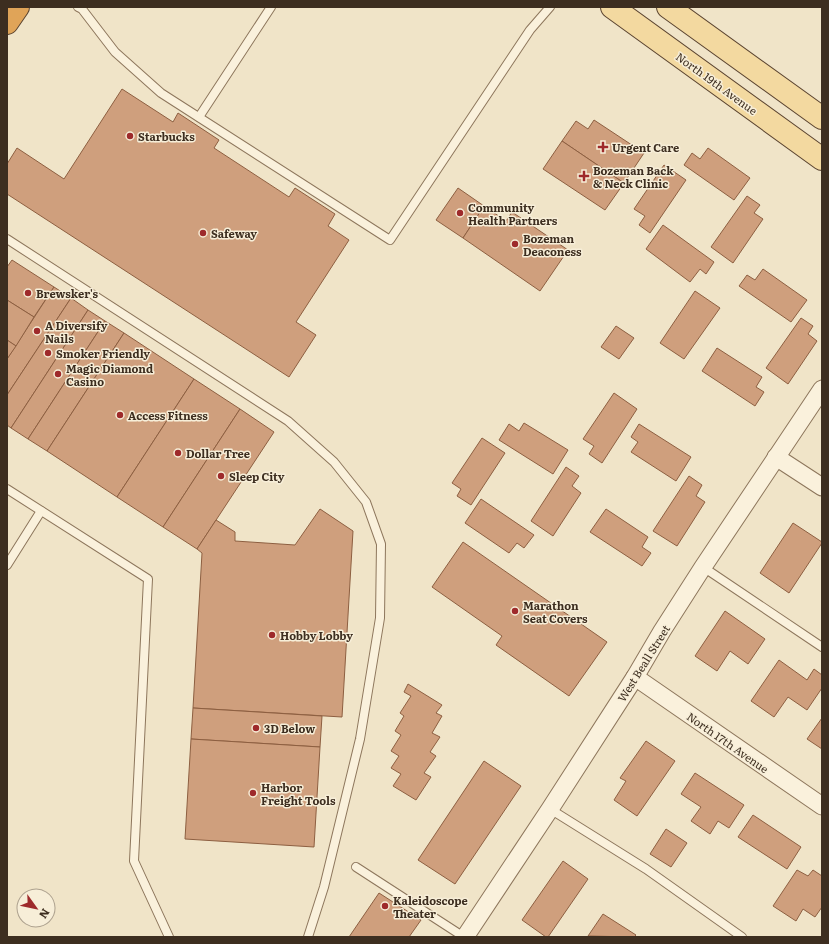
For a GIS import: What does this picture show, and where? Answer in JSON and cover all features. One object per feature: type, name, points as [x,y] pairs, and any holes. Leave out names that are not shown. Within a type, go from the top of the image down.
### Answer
[{"type":"highway","points":[[7,23],[18,7]]},
{"type":"main road","name":"North 19th Avenue","points":[[612,7],[822,159]]},
{"type":"main road","points":[[668,7],[822,118]]},
{"type":"street","name":"West Beall Street","points":[[465,937],[635,677],[662,631],[703,567],[822,389]]},
{"type":"street","points":[[776,457],[822,487]]},
{"type":"street","name":"North 17th Avenue","points":[[635,677],[822,806]]},
{"type":"lane","points":[[78,7],[115,52],[161,93],[390,240],[530,30],[550,7]]},
{"type":"lane","points":[[199,117],[271,7]]},
{"type":"lane","points":[[7,239],[288,421],[334,462],[366,502],[381,544],[380,618],[360,739],[324,887],[308,937]]},
{"type":"lane","points":[[7,489],[148,579],[134,861],[169,937]]},
{"type":"lane","points":[[7,565],[41,511]]},
{"type":"lane","points":[[703,567],[822,647]]},
{"type":"lane","points":[[550,809],[646,869],[742,937]]},
{"type":"lane","points":[[356,867],[465,937]]},
{"type":"building","name":"Safeway","points":[[122,89],[173,122],[178,113],[219,140],[214,148],[289,197],[295,188],[335,214],[328,226],[349,240],[296,322],[316,335],[289,377],[7,194],[7,164],[17,148],[64,179]]},
{"type":"building","name":"Urgent Care","points":[[594,120],[644,153],[624,183],[562,141],[576,121],[588,129]]},
{"type":"building","name":"Bozeman Back & Neck Clinic","points":[[562,141],[624,183],[605,210],[543,169]]},
{"type":"building","points":[[708,148],[750,178],[734,200],[684,165],[692,153],[700,159]]},
{"type":"building","points":[[664,165],[686,180],[650,233],[639,225],[645,216],[634,209]]},
{"type":"building","name":"Community Health Partners","points":[[458,188],[484,206],[463,238],[436,220]]},
{"type":"building","points":[[747,196],[760,205],[754,213],[763,219],[733,263],[711,247]]},
{"type":"building","name":"Bozeman Deaconess","points":[[484,206],[506,221],[512,212],[568,250],[540,291],[463,238]]},
{"type":"building","points":[[663,225],[714,262],[706,274],[700,269],[690,282],[646,249]]},
{"type":"building","name":"Brewsker's","points":[[12,260],[54,287],[34,317],[7,300],[7,267]]},
{"type":"building","points":[[763,269],[807,300],[791,322],[739,286],[747,275],[755,280]]},
{"type":"building","name":"A Diversify Nails","points":[[54,287],[71,298],[7,395],[7,359]]},
{"type":"building","points":[[695,291],[720,308],[684,359],[660,343]]},
{"type":"building","name":"Smoker Friendly","points":[[71,298],[88,310],[11,428],[7,425],[7,395]]},
{"type":"building","points":[[7,300],[34,317],[16,346],[7,340]]},
{"type":"building","name":"Magic Diamond Casino","points":[[88,310],[105,321],[28,439],[11,428]]},
{"type":"building","points":[[801,318],[813,326],[808,334],[817,341],[788,384],[766,368]]},
{"type":"building","points":[[105,321],[124,333],[47,451],[28,439]]},
{"type":"building","points":[[616,326],[634,338],[619,359],[601,347]]},
{"type":"building","name":"Access Fitness","points":[[124,333],[194,379],[117,497],[47,451]]},
{"type":"building","points":[[7,340],[16,346],[7,359]]},
{"type":"building","points":[[717,348],[762,377],[756,387],[764,392],[755,406],[702,371]]},
{"type":"building","name":"Dollar Tree","points":[[194,379],[240,409],[163,527],[117,497]]},
{"type":"building","points":[[614,393],[637,409],[602,463],[589,454],[594,446],[583,439]]},
{"type":"building","name":"Sleep City","points":[[240,409],[274,432],[197,549],[163,527]]},
{"type":"building","points":[[524,423],[568,450],[553,474],[499,440],[509,424],[519,431]]},
{"type":"building","points":[[639,424],[691,457],[676,481],[631,452],[638,442],[631,437]]},
{"type":"building","points":[[482,438],[505,453],[471,505],[457,496],[461,489],[452,483]]},
{"type":"building","points":[[566,467],[579,476],[572,486],[581,493],[553,536],[531,521]]},
{"type":"building","points":[[689,476],[702,485],[696,496],[705,502],[677,546],[653,531]]},
{"type":"building","points":[[481,499],[534,535],[524,548],[517,543],[509,553],[465,523]]},
{"type":"building","name":"Hobby Lobby","points":[[320,509],[353,531],[342,717],[193,708],[202,553],[197,549],[216,520],[235,532],[235,541],[295,545]]},
{"type":"building","points":[[606,509],[648,537],[642,547],[651,553],[642,566],[590,532]]},
{"type":"building","points":[[793,523],[822,543],[789,593],[760,573]]},
{"type":"building","name":"Marathon Seat Covers","points":[[463,542],[607,642],[569,696],[496,645],[502,636],[432,587]]},
{"type":"building","points":[[725,611],[765,639],[748,664],[730,651],[717,671],[695,656]]},
{"type":"building","points":[[779,660],[807,680],[814,669],[822,675],[822,688],[807,710],[788,697],[774,717],[751,701]]},
{"type":"building","points":[[408,684],[442,705],[436,713],[442,716],[432,733],[440,737],[430,752],[436,756],[424,773],[431,777],[416,800],[393,786],[401,774],[391,768],[399,756],[391,751],[401,735],[395,731],[404,716],[400,713],[411,696],[404,692]]},
{"type":"building","name":"3D Below","points":[[193,708],[322,716],[320,747],[191,739]]},
{"type":"building","points":[[822,718],[822,749],[807,739]]},
{"type":"building","name":"Harbor Freight Tools","points":[[191,739],[320,747],[314,847],[185,839]]},
{"type":"building","points":[[646,741],[675,761],[637,816],[614,800],[626,781],[620,778]]},
{"type":"building","points":[[484,761],[521,786],[455,884],[418,860]]},
{"type":"building","points":[[695,773],[744,805],[729,828],[718,821],[710,834],[691,821],[701,807],[681,794]]},
{"type":"building","points":[[753,815],[801,847],[787,869],[738,837]]},
{"type":"building","points":[[666,829],[687,843],[671,867],[650,854]]},
{"type":"building","points":[[563,861],[588,879],[548,937],[546,937],[522,920]]},
{"type":"building","points":[[797,870],[808,876],[813,870],[822,876],[822,907],[815,917],[803,909],[796,921],[773,906]]},
{"type":"building","name":"Kaleidoscope Theater","points":[[379,893],[421,920],[409,937],[349,937]]},
{"type":"building","points":[[603,914],[636,935],[634,937],[588,936]]},
{"type":"place","name":"Starbucks","points":[[130,136]]},
{"type":"place","name":"Urgent Care","points":[[603,147]]},
{"type":"place","name":"Bozeman Back & Neck Clinic","points":[[584,176]]},
{"type":"place","name":"Community Health Partners","points":[[460,213]]},
{"type":"place","name":"Safeway","points":[[203,233]]},
{"type":"place","name":"Bozeman Deaconess","points":[[515,244]]},
{"type":"place","name":"Brewsker's","points":[[28,293]]},
{"type":"place","name":"A Diversify Nails","points":[[37,331]]},
{"type":"place","name":"Smoker Friendly","points":[[48,353]]},
{"type":"place","name":"Magic Diamond Casino","points":[[58,374]]},
{"type":"place","name":"Access Fitness","points":[[120,415]]},
{"type":"place","name":"Dollar Tree","points":[[178,453]]},
{"type":"place","name":"Sleep City","points":[[221,476]]},
{"type":"place","name":"Marathon Seat Covers","points":[[515,611]]},
{"type":"place","name":"Hobby Lobby","points":[[272,635]]},
{"type":"place","name":"3D Below","points":[[256,728]]},
{"type":"place","name":"Harbor Freight Tools","points":[[253,793]]},
{"type":"place","name":"Kaleidoscope Theater","points":[[385,906]]}]
